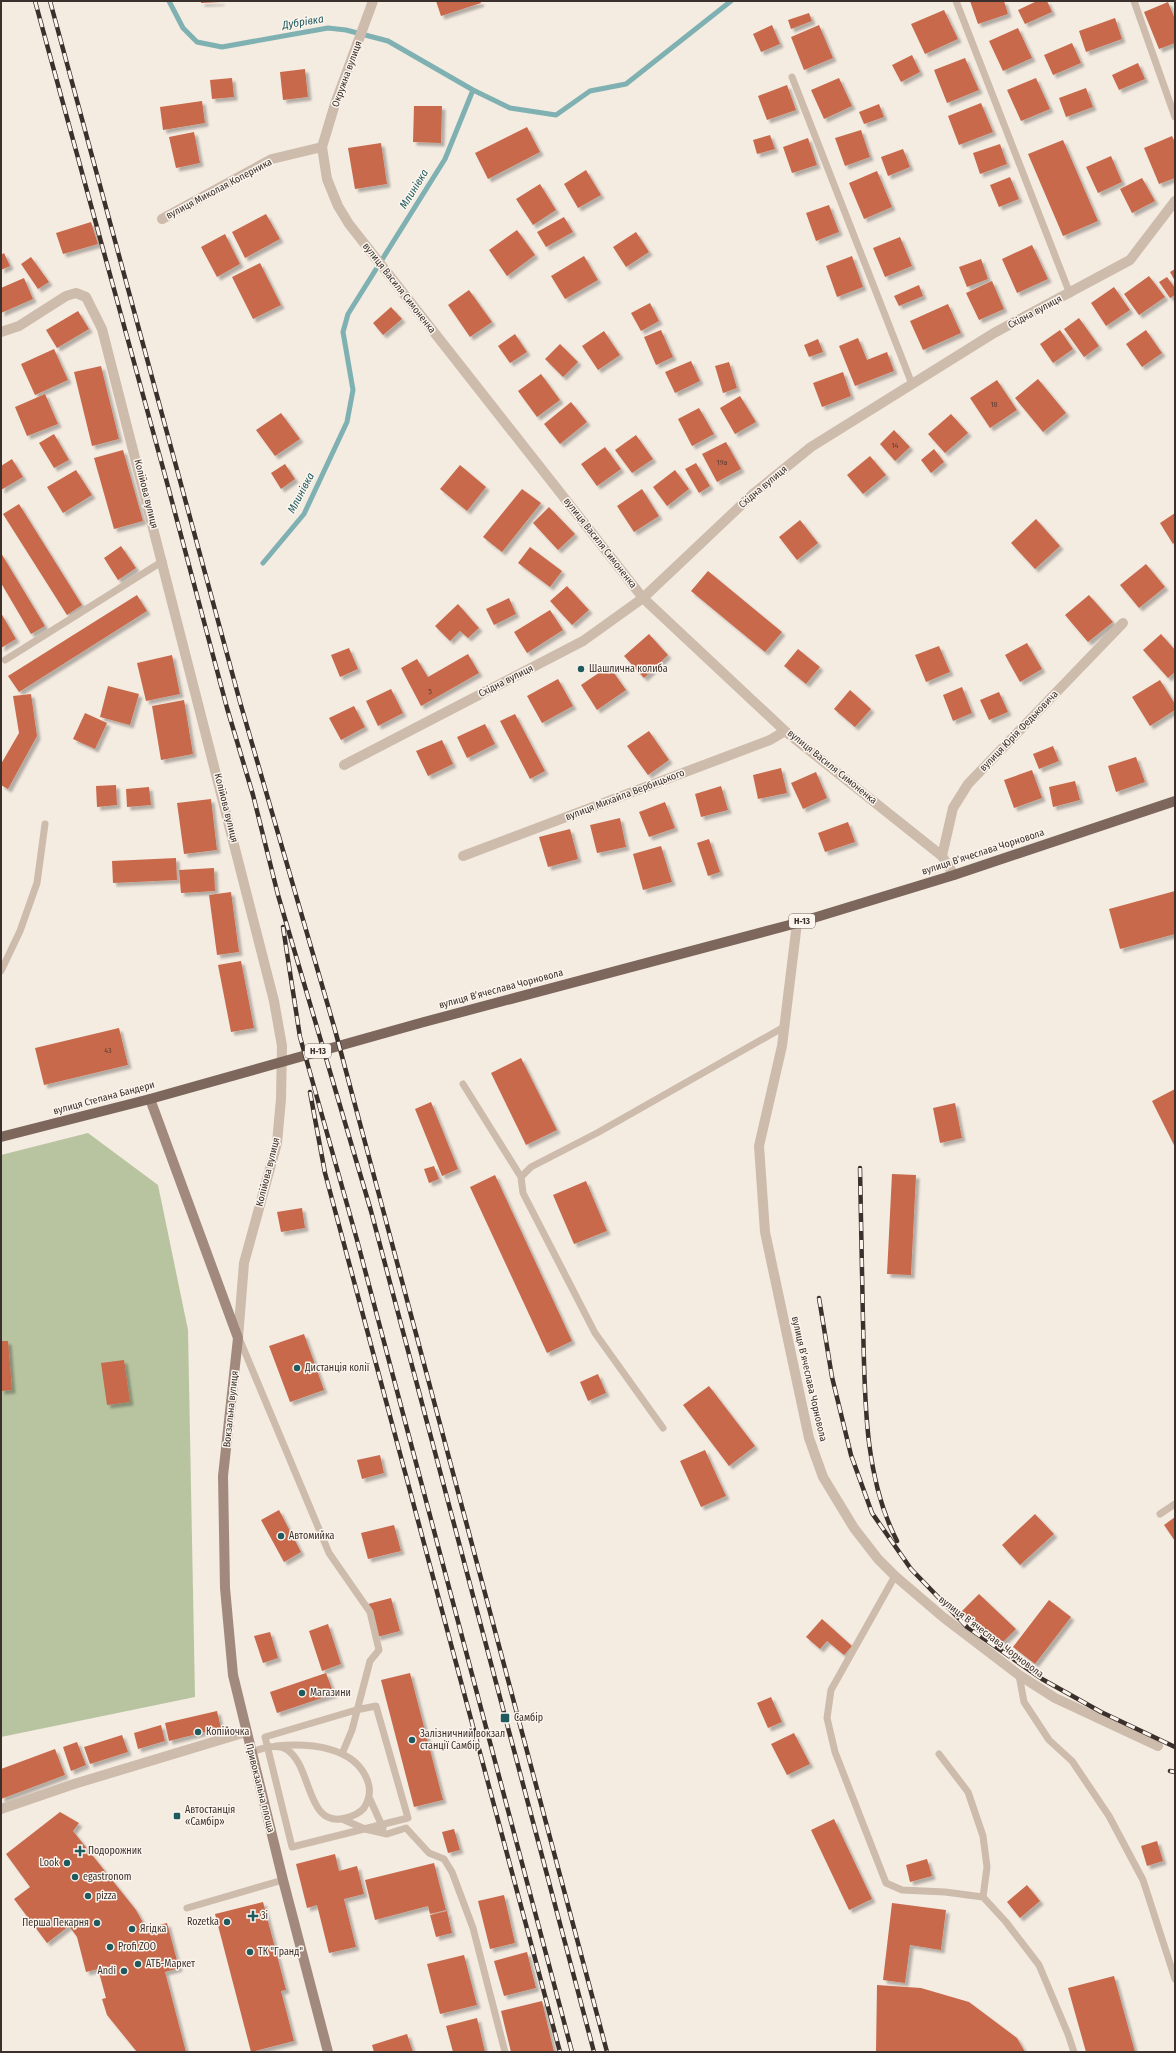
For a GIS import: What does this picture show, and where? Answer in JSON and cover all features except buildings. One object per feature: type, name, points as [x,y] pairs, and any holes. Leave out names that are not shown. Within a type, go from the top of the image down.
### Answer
[{"type":"main road","name":"вулиця Вʼячеслава Чорновола","points":[[213,1081],[424,1022],[797,923],[954,875],[1175,801]]},
{"type":"main road","name":"вулиця Степана Бандери","points":[[1,1137],[150,1099],[213,1081]]},
{"type":"main road","name":"Вокзальна вулиця","points":[[150,1099],[238,1338],[223,1476],[224,1588],[233,1675],[246,1732]]},
{"type":"main road","name":"Привокзальна площа","points":[[246,1732],[328,2052]]},
{"type":"street","name":"Окружна вулиця","points":[[322,147],[366,16],[373,1]]},
{"type":"street","name":"вулиця Миколая Коперника","points":[[162,219],[272,159],[322,147]]},
{"type":"street","name":"вулиця Василя Симоненка","points":[[322,147],[328,179],[338,206],[349,224],[643,598],[786,731],[942,856],[954,875]]},
{"type":"street","name":"Східна вулиця","points":[[344,765],[583,641],[643,598],[753,494],[811,447],[994,333],[1070,294],[1130,260],[1175,201]]},
{"type":"street","name":"Колійова вулиця","points":[[1,332],[19,326],[66,296],[76,293],[86,297],[102,329],[163,561],[274,1001],[282,1046],[281,1099],[277,1143],[244,1263],[238,1338]]},
{"type":"street","name":"вулиця Юрія Федьковича","points":[[942,856],[953,808],[968,784],[1123,623]]},
{"type":"street","name":"вулиця Михайла Вербицького","points":[[463,856],[770,740],[786,731]]},
{"type":"street","name":"вулиця Вʼячеслава Чорновола","points":[[797,923],[782,1046],[759,1146],[765,1232],[809,1438],[823,1477],[854,1528],[895,1576],[943,1617],[1019,1675],[1055,1698],[1158,1746]]},
{"type":"street","name":"Привокзальна площа","points":[[1,1809],[74,1784],[246,1732]]},
{"type":"lane","points":[[956,1],[1070,294]]},
{"type":"lane","points":[[1134,1],[1175,117]]},
{"type":"lane","points":[[792,77],[912,384]]},
{"type":"lane","points":[[5,660],[163,561]]},
{"type":"lane","points":[[1,971],[20,931],[37,883],[45,824]]},
{"type":"lane","points":[[521,1177],[531,1167],[597,1133],[784,1027]]},
{"type":"lane","points":[[464,1084],[521,1177],[523,1193],[595,1333],[663,1428]]},
{"type":"lane","points":[[238,1338],[329,1553],[370,1612],[379,1650],[370,1661],[352,1730],[342,1754]]},
{"type":"lane","points":[[1160,1514],[1175,1504]]},
{"type":"lane","points":[[895,1576],[830,1690],[827,1718],[834,1752],[886,1883],[902,1890],[945,1892],[983,1897],[1006,1922],[1039,1965],[1074,2052]]},
{"type":"lane","points":[[1019,1675],[1024,1702],[1049,1740],[1072,1761],[1101,1804],[1143,1880],[1175,1979]]},
{"type":"lane","points":[[376,1706],[408,1818],[381,1826],[292,1847],[268,1748],[265,1736],[356,1710],[376,1706]]},
{"type":"lane","points":[[251,1752],[276,1746],[310,1744],[342,1754],[356,1762],[365,1773],[369,1786],[369,1797],[381,1826],[387,1834]]},
{"type":"lane","points":[[276,1746],[286,1748],[296,1757],[305,1774],[318,1810],[330,1818],[342,1819],[354,1816],[363,1808],[369,1797]]},
{"type":"lane","points":[[939,1754],[968,1792],[982,1836],[987,1867],[983,1897]]},
{"type":"lane","points":[[342,1819],[364,1829],[387,1834],[406,1828],[429,1853],[444,1859],[452,1872],[473,1928],[505,2052]]},
{"type":"lane","points":[[187,1908],[283,1880]]},
{"type":"green space","points":[[88,1133],[158,1185],[188,1330],[195,1697],[1,1737],[1,1155]]},
{"type":"waterway","name":"Дубрівка","points":[[169,1],[183,28],[197,42],[222,47],[328,28],[346,30],[388,41],[473,90]]},
{"type":"waterway","name":"Млинівка","points":[[263,563],[304,514],[347,422],[353,390],[343,332],[348,314],[445,159],[473,90],[510,108],[556,115],[590,91],[626,84],[731,1]]},
{"type":"railway","points":[[35,1],[227,708],[253,795],[278,895],[371,1211],[594,2052]]},
{"type":"railway","points":[[50,1],[240,702],[335,1030],[607,2052]]},
{"type":"railway","points":[[283,927],[300,1037],[357,1240],[572,2052]]},
{"type":"railway","points":[[310,1092],[325,1173],[560,2052]]},
{"type":"railway","points":[[860,1168],[864,1377],[868,1434],[878,1489],[886,1516],[897,1541]]},
{"type":"railway","points":[[819,1298],[832,1377],[851,1455],[872,1513],[911,1569],[967,1627],[1042,1679],[1101,1712],[1175,1747]]},
{"type":"railway","points":[[1170,1771],[1175,1772]]},
{"type":"place","name":"Шашлична колиба","points":[[581,669]]},
{"type":"place","name":"Дистанція колії","points":[[297,1368]]},
{"type":"place","name":"Автомийка","points":[[281,1536]]},
{"type":"place","name":"Магазини","points":[[302,1693]]},
{"type":"place","name":"Самбір","points":[[505,1718]]},
{"type":"place","name":"Копійочка","points":[[198,1732]]},
{"type":"place","name":"Залізничний вокзал станції Самбір","points":[[412,1740]]},
{"type":"place","name":"Автостанція «Самбір»","points":[[177,1816]]},
{"type":"place","name":"Подорожник","points":[[80,1851]]},
{"type":"place","name":"Look","points":[[67,1863]]},
{"type":"place","name":"egastronom","points":[[75,1877]]},
{"type":"place","name":"pizza","points":[[88,1896]]},
{"type":"place","name":"3і","points":[[253,1916]]},
{"type":"place","name":"Rozetka","points":[[227,1922]]},
{"type":"place","name":"Перша Пекарня","points":[[97,1923]]},
{"type":"place","name":"Ягідка","points":[[132,1929]]},
{"type":"place","name":"Profi ZOO","points":[[110,1947]]},
{"type":"place","name":"ТК \"Гранд\"","points":[[250,1952]]},
{"type":"place","name":"АТБ-Маркет","points":[[138,1964]]},
{"type":"place","name":"Andi","points":[[124,1971]]}]
